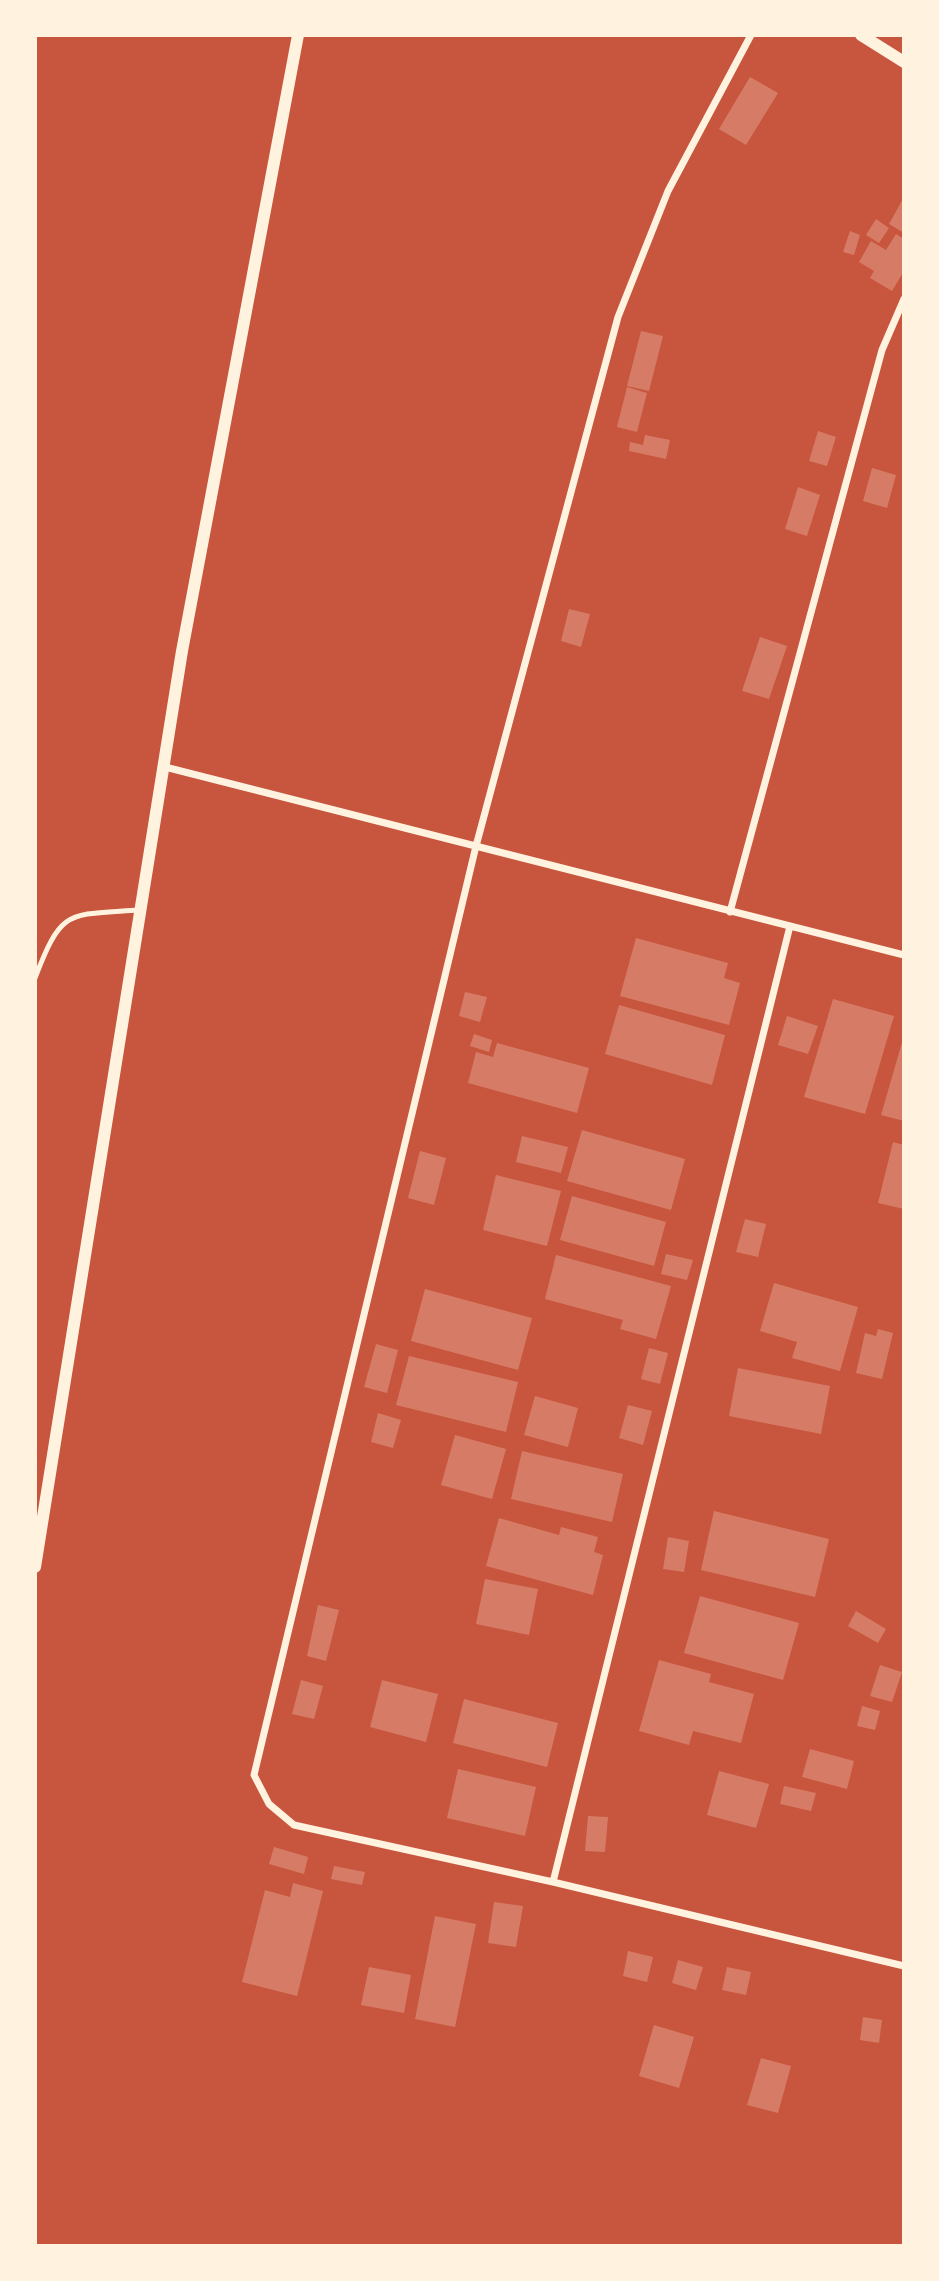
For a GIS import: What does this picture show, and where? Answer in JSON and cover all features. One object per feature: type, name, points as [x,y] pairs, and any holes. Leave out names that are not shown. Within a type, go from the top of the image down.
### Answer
[{"type":"street","points":[[35,1567],[182,651],[298,35]]},
{"type":"street","points":[[751,35],[668,191],[618,317],[476,846],[254,1775],[269,1804],[295,1825],[554,1882],[904,1966]]},
{"type":"street","points":[[860,35],[904,62]]},
{"type":"street","points":[[730,912],[882,350],[904,299]]},
{"type":"street","points":[[165,767],[904,955]]},
{"type":"street","points":[[554,1882],[790,926]]},
{"type":"lane","points":[[35,978],[51,937],[65,922],[80,914],[142,910]]},
{"type":"building","points":[[750,77],[778,93],[746,145],[719,129]]},
{"type":"building","points":[[904,197],[904,233],[889,224]]},
{"type":"building","points":[[876,219],[889,228],[879,243],[866,235]]},
{"type":"building","points":[[850,231],[860,235],[854,255],[843,252]]},
{"type":"building","points":[[896,234],[904,239],[904,271],[892,291],[870,278],[874,271],[859,262],[871,241],[886,250]]},
{"type":"building","points":[[641,331],[663,336],[649,391],[627,386]]},
{"type":"building","points":[[627,387],[647,393],[637,432],[617,427]]},
{"type":"building","points":[[818,431],[836,437],[827,466],[809,461]]},
{"type":"building","points":[[645,435],[670,440],[666,459],[629,451],[630,442],[643,445]]},
{"type":"building","points":[[872,468],[896,475],[887,508],[863,501]]},
{"type":"building","points":[[798,487],[820,495],[807,536],[785,529]]},
{"type":"building","points":[[569,609],[590,614],[581,647],[561,641]]},
{"type":"building","points":[[760,637],[787,646],[769,699],[742,691]]},
{"type":"building","points":[[636,938],[728,963],[724,978],[740,983],[729,1025],[620,996]]},
{"type":"building","points":[[465,992],[487,997],[480,1022],[459,1016]]},
{"type":"building","points":[[833,999],[894,1016],[865,1114],[804,1097]]},
{"type":"building","points":[[619,1005],[725,1035],[712,1085],[605,1054]]},
{"type":"building","points":[[787,1016],[818,1026],[808,1054],[778,1045]]},
{"type":"building","points":[[474,1034],[492,1040],[489,1052],[470,1046]]},
{"type":"building","points":[[904,1039],[904,1121],[881,1115]]},
{"type":"building","points":[[497,1043],[589,1068],[577,1113],[468,1083],[476,1052],[493,1057]]},
{"type":"building","points":[[582,1130],[685,1159],[671,1210],[567,1181]]},
{"type":"building","points":[[522,1136],[568,1147],[561,1173],[516,1162]]},
{"type":"building","points":[[893,1142],[904,1145],[904,1209],[878,1203]]},
{"type":"building","points":[[420,1151],[446,1158],[434,1205],[408,1198]]},
{"type":"building","points":[[496,1175],[561,1191],[547,1246],[483,1230]]},
{"type":"building","points":[[572,1196],[666,1222],[654,1266],[560,1240]]},
{"type":"building","points":[[745,1219],[766,1224],[758,1257],[736,1252]]},
{"type":"building","points":[[666,1254],[693,1260],[687,1280],[661,1274]]},
{"type":"building","points":[[556,1255],[671,1286],[656,1339],[620,1329],[623,1320],[545,1299]]},
{"type":"building","points":[[774,1283],[858,1307],[840,1371],[792,1358],[797,1342],[760,1331]]},
{"type":"building","points":[[425,1289],[532,1318],[518,1370],[411,1341]]},
{"type":"building","points":[[878,1329],[893,1333],[882,1379],[856,1373],[865,1333],[876,1336]]},
{"type":"building","points":[[376,1344],[398,1350],[387,1393],[364,1387]]},
{"type":"building","points":[[649,1348],[668,1353],[660,1384],[641,1379]]},
{"type":"building","points":[[409,1356],[518,1382],[506,1432],[396,1405]]},
{"type":"building","points":[[738,1368],[830,1386],[821,1434],[729,1416]]},
{"type":"building","points":[[535,1396],[578,1408],[568,1447],[524,1435]]},
{"type":"building","points":[[628,1405],[652,1411],[643,1445],[619,1438]]},
{"type":"building","points":[[378,1413],[401,1420],[393,1448],[371,1442]]},
{"type":"building","points":[[455,1435],[506,1449],[492,1499],[441,1485]]},
{"type":"building","points":[[522,1451],[623,1474],[612,1522],[511,1499]]},
{"type":"building","points":[[714,1511],[829,1539],[815,1597],[701,1570]]},
{"type":"building","points":[[499,1518],[559,1535],[561,1527],[598,1537],[594,1552],[603,1555],[593,1595],[486,1566]]},
{"type":"building","points":[[668,1537],[689,1541],[684,1572],[663,1569]]},
{"type":"building","points":[[485,1579],[538,1589],[529,1635],[476,1624]]},
{"type":"building","points":[[700,1596],[799,1623],[783,1680],[684,1653]]},
{"type":"building","points":[[318,1605],[339,1610],[326,1661],[307,1656]]},
{"type":"building","points":[[856,1611],[886,1629],[878,1643],[848,1626]]},
{"type":"building","points":[[659,1660],[711,1674],[709,1682],[754,1694],[741,1743],[693,1731],[689,1745],[639,1731]]},
{"type":"building","points":[[880,1665],[902,1672],[892,1702],[870,1696]]},
{"type":"building","points":[[301,1680],[323,1686],[314,1719],[292,1714]]},
{"type":"building","points":[[382,1680],[438,1694],[426,1742],[370,1727]]},
{"type":"building","points":[[464,1699],[558,1723],[547,1767],[453,1743]]},
{"type":"building","points":[[862,1706],[880,1711],[875,1730],[857,1726]]},
{"type":"building","points":[[810,1749],[854,1761],[847,1789],[802,1777]]},
{"type":"building","points":[[458,1769],[536,1787],[525,1836],[447,1818]]},
{"type":"building","points":[[719,1771],[769,1784],[756,1828],[707,1815]]},
{"type":"building","points":[[784,1786],[816,1793],[811,1811],[780,1804]]},
{"type":"building","points":[[588,1816],[608,1817],[605,1852],[585,1851]]},
{"type":"building","points":[[274,1847],[308,1857],[304,1874],[269,1864]]},
{"type":"building","points":[[334,1866],[365,1872],[362,1885],[331,1879]]},
{"type":"building","points":[[293,1883],[323,1891],[297,1996],[242,1982],[265,1890],[290,1897]]},
{"type":"building","points":[[494,1902],[523,1906],[516,1947],[488,1943]]},
{"type":"building","points":[[435,1916],[476,1924],[455,2027],[415,2019]]},
{"type":"building","points":[[628,1951],[653,1957],[647,1982],[623,1976]]},
{"type":"building","points":[[678,1960],[703,1967],[696,1990],[672,1983]]},
{"type":"building","points":[[369,1967],[411,1975],[404,2013],[361,2005]]},
{"type":"building","points":[[727,1967],[751,1972],[746,1995],[722,1990]]},
{"type":"building","points":[[863,2017],[882,2020],[879,2043],[860,2040]]},
{"type":"building","points":[[654,2025],[694,2037],[679,2088],[639,2076]]},
{"type":"building","points":[[761,2058],[791,2066],[778,2113],[747,2105]]}]
